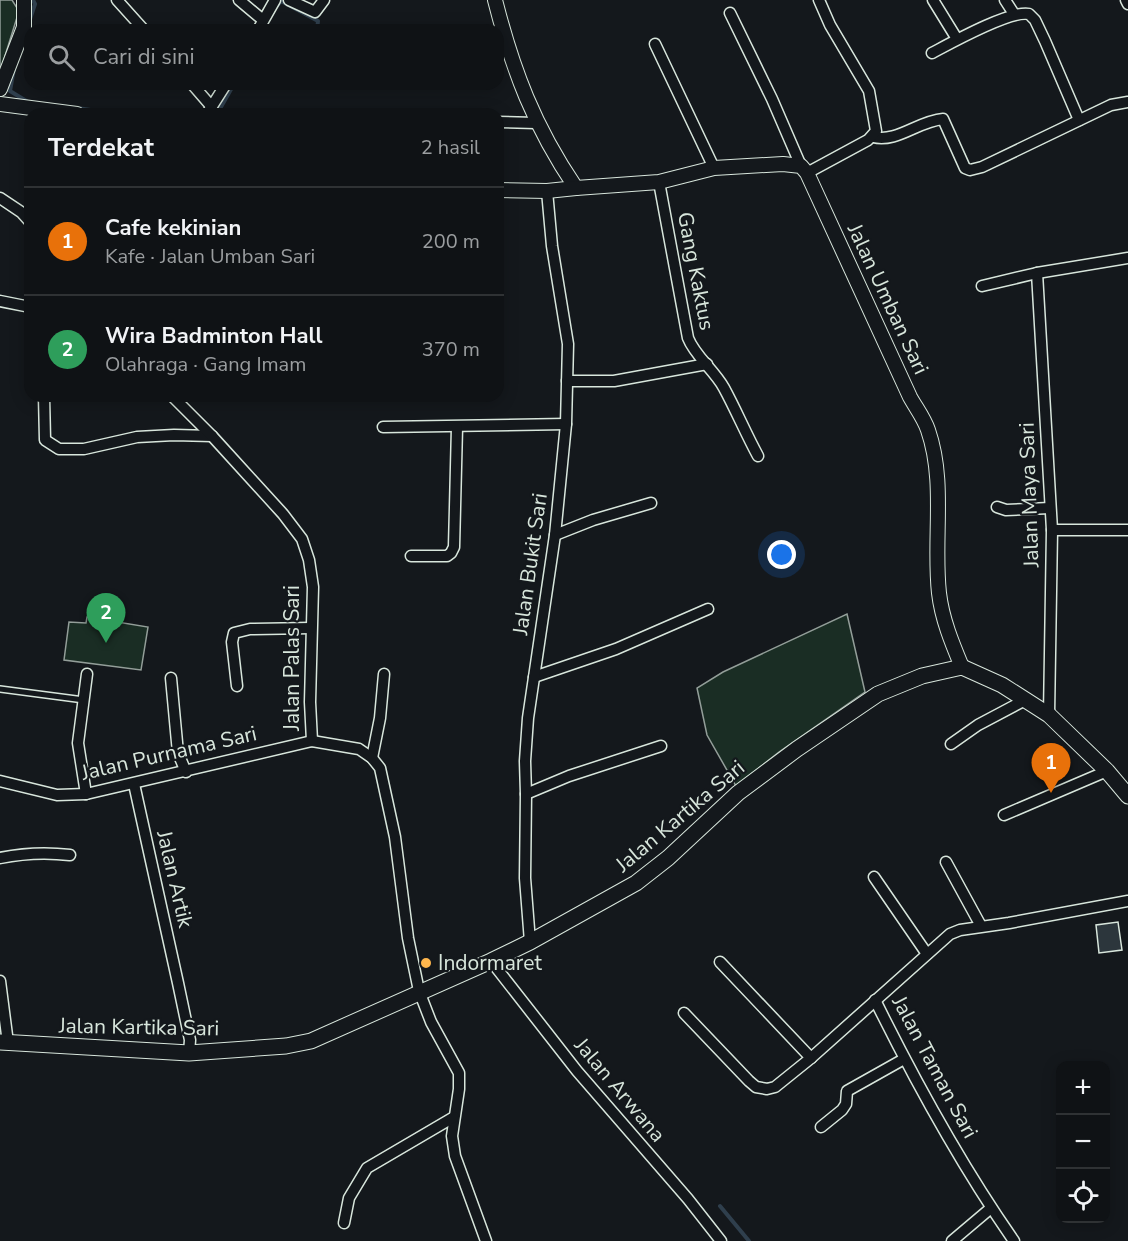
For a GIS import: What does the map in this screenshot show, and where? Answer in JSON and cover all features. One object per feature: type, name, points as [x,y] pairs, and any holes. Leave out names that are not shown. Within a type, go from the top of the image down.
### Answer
[{"type":"main road","points":[[962,668],[1002,685],[1049,715],[1107,771],[1128,796]]},
{"type":"main road","name":"Jalan Kartika Sari","points":[[4,1043],[189,1053],[286,1046],[311,1041],[491,961],[636,883],[668,858],[738,793],[796,749],[878,694],[922,676],[962,668]]},
{"type":"street","points":[[0,88],[24,27],[24,0]]},
{"type":"street","points":[[117,0],[139,24]]},
{"type":"street","points":[[240,0],[260,24]]},
{"type":"street","points":[[262,24],[275,0]]},
{"type":"street","points":[[289,0],[315,12],[324,0]]},
{"type":"street","points":[[495,0],[501,24]]},
{"type":"street","points":[[504,190],[547,191],[659,182],[714,168],[783,164],[804,170],[873,137],[876,131],[869,91],[830,26],[819,0]]},
{"type":"street","points":[[933,0],[957,39]]},
{"type":"street","points":[[1005,0],[1014,14]]},
{"type":"street","points":[[1126,0],[1128,4]]},
{"type":"street","points":[[730,13],[804,170]]},
{"type":"street","points":[[932,53],[957,39],[1014,14],[1029,14],[1035,20],[1078,120]]},
{"type":"street","points":[[504,35],[536,123],[576,188]]},
{"type":"street","points":[[656,44],[714,168]]},
{"type":"street","points":[[196,90],[208,108]]},
{"type":"street","points":[[210,108],[222,90]]},
{"type":"street","points":[[873,137],[892,138],[918,125],[943,118],[965,168],[970,170],[982,167],[1111,105],[1128,102]]},
{"type":"street","points":[[0,104],[31,108]]},
{"type":"street","points":[[504,122],[536,123]]},
{"type":"street","name":"Jalan Umban Sari","points":[[804,170],[910,397],[927,428],[933,448],[937,477],[939,592],[945,622],[962,668]]},
{"type":"street","name":"Gang Kaktus","points":[[659,182],[691,347],[707,364],[723,387],[758,456]]},
{"type":"street","name":"Jalan Bukit Sari","points":[[530,942],[525,878],[525,761],[528,718],[555,535],[566,424],[568,344],[552,246],[547,191]]},
{"type":"street","points":[[0,198],[24,215]]},
{"type":"street","points":[[982,286],[1037,273],[1128,258]]},
{"type":"street","name":"Jalan Maya Sari","points":[[1037,273],[1052,530],[1049,715]]},
{"type":"street","points":[[0,301],[24,306]]},
{"type":"street","points":[[567,381],[615,381],[707,364]]},
{"type":"street","points":[[44,402],[45,440],[59,449],[84,448],[138,437],[212,436]]},
{"type":"street","name":"Jalan Palas Sari","points":[[178,402],[283,514],[302,539],[309,560],[313,587],[312,741],[359,749],[372,758]]},
{"type":"street","points":[[383,427],[566,424]]},
{"type":"street","points":[[411,556],[447,556],[454,547],[457,427]]},
{"type":"street","points":[[555,535],[593,520],[651,503]]},
{"type":"street","points":[[997,507],[1006,510],[1050,508]]},
{"type":"street","points":[[1052,530],[1128,530]]},
{"type":"street","points":[[534,676],[616,649],[708,609]]},
{"type":"street","points":[[237,686],[232,642],[234,633],[250,629],[311,628]]},
{"type":"street","points":[[384,674],[380,718],[372,758],[380,768],[395,837],[408,939],[420,991],[431,1022],[459,1073],[452,1136],[455,1156],[486,1241]]},
{"type":"street","points":[[86,794],[78,743],[87,675]]},
{"type":"street","points":[[171,678],[178,753],[186,772]]},
{"type":"street","points":[[951,744],[978,725],[1027,699]]},
{"type":"street","name":"Jalan Purnama Sari","points":[[0,781],[57,795],[86,794],[312,741]]},
{"type":"street","points":[[526,794],[569,776],[661,746]]},
{"type":"street","points":[[1004,815],[1107,771]]},
{"type":"street","name":"Jalan Artik","points":[[134,784],[190,1040],[189,1053]]},
{"type":"street","points":[[0,858],[27,853],[70,855]]},
{"type":"street","points":[[946,862],[981,926]]},
{"type":"street","points":[[874,877],[927,954]]},
{"type":"street","name":"Jalan Taman Sari","points":[[1014,1241],[991,1208],[928,1103],[875,1000],[950,934],[960,930],[1128,901]]},
{"type":"street","name":"Jalan Arwana","points":[[491,961],[577,1071],[688,1199],[721,1241]]},
{"type":"street","points":[[720,962],[810,1058]]},
{"type":"street","points":[[0,981],[4,1043]]},
{"type":"street","points":[[684,1013],[756,1087],[767,1089],[775,1087],[875,1000]]},
{"type":"street","points":[[821,1127],[842,1110],[846,1104],[847,1091],[904,1059]]},
{"type":"street","points":[[344,1223],[349,1198],[367,1168],[454,1117]]},
{"type":"street","points":[[952,1241],[991,1208]]},
{"type":"lane","points":[[0,689],[84,700]]},
{"type":"green space","points":[[0,0],[12,0],[19,11],[0,72]]},
{"type":"green space","points":[[847,614],[865,692],[779,752],[736,786],[707,735],[697,688],[723,672]]},
{"type":"green space","points":[[87,617],[148,627],[141,670],[64,660],[69,622],[86,623]]},
{"type":"building","points":[[1118,922],[1122,950],[1099,953],[1096,925]]},
{"type":"waterway","points":[[29,22],[35,4],[33,0]]},
{"type":"waterway","points":[[277,6],[281,1],[318,21],[318,24]]},
{"type":"waterway","points":[[14,69],[10,91],[28,102]]},
{"type":"waterway","points":[[220,108],[231,90]]},
{"type":"waterway","points":[[720,1206],[749,1241]]},
{"type":"place","name":"Wira Badminton Hall","points":[[106,643]]},
{"type":"place","name":"Cafe kekinian","points":[[1051,793]]},
{"type":"place","name":"Indormaret","points":[[426,963]]}]
